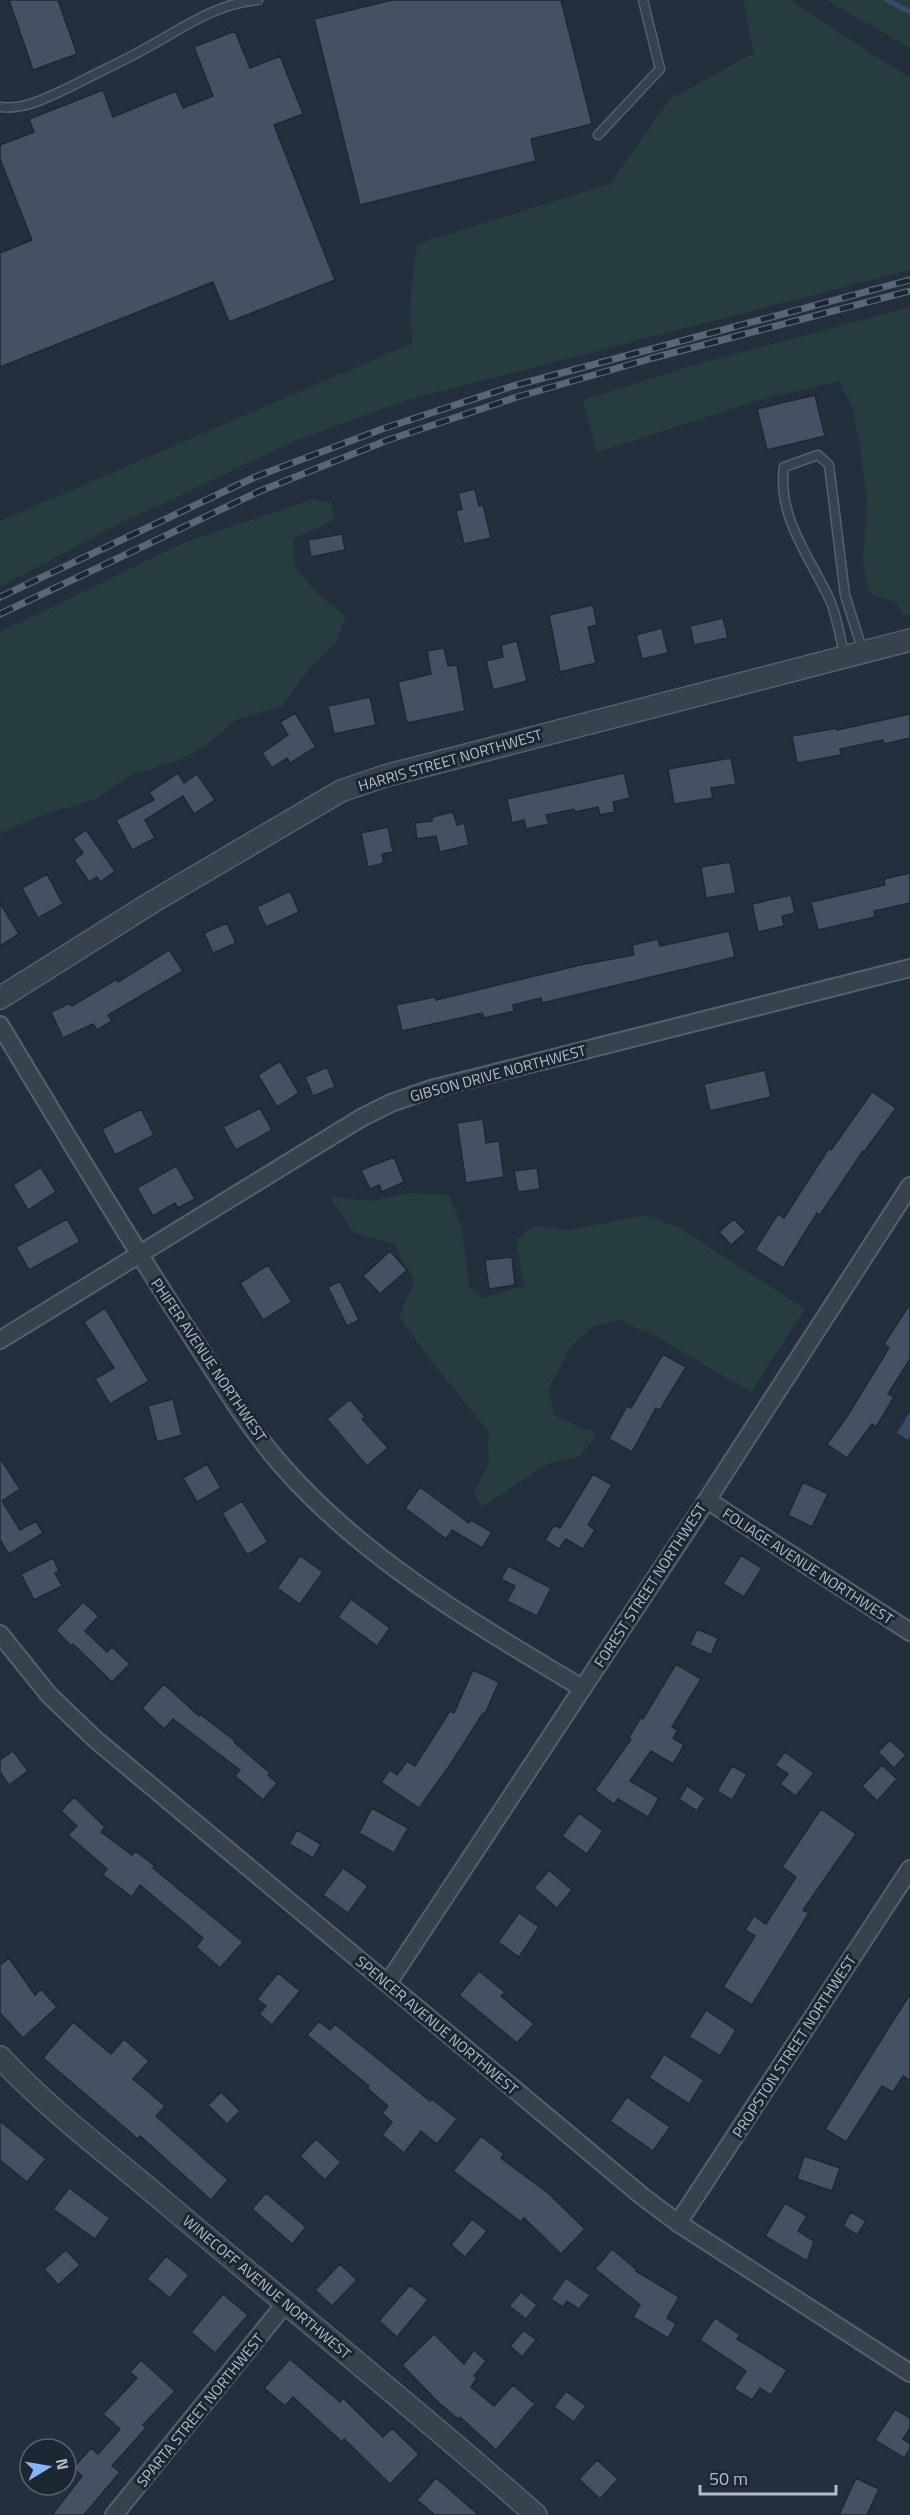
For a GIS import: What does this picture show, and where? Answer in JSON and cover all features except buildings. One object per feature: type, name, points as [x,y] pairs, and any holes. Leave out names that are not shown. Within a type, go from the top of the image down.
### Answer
[{"type":"street","name":"HARRIS STREET NORTHWEST","points":[[0,998],[154,901],[341,791],[430,764],[910,640]]},
{"type":"street","name":"GIBSON DRIVE NORTHWEST","points":[[0,1340],[361,1118],[391,1103],[431,1089],[910,968]]},
{"type":"street","name":"PHIFER AVENUE NORTHWEST","points":[[0,1025],[106,1203],[246,1419],[284,1468],[330,1514],[405,1576],[582,1688]]},
{"type":"street","name":"FOREST STREET NORTHWEST","points":[[388,1983],[910,1186]]},
{"type":"street","name":"FOLIAGE AVENUE NORTHWEST","points":[[706,1500],[910,1632]]},
{"type":"street","name":"SPENCER AVENUE NORTHWEST","points":[[0,1634],[49,1695],[96,1740],[642,2196],[678,2223],[910,2373]]},
{"type":"street","name":"PROPSTON STREET NORTHWEST","points":[[678,2223],[910,1869]]},
{"type":"street","name":"WINECOFF AVENUE NORTHWEST","points":[[0,2057],[70,2122],[285,2304],[449,2438],[536,2515]]},
{"type":"street","name":"SPARTA STREET NORTHWEST","points":[[114,2515],[285,2304]]},
{"type":"lane","points":[[0,107],[14,109],[37,103],[148,48],[192,21],[242,1],[258,0]]},
{"type":"lane","points":[[598,135],[660,69],[643,0]]},
{"type":"lane","points":[[818,455],[829,465],[854,654],[830,600],[794,531],[782,485],[784,467],[818,455]]},
{"type":"lane","points":[[830,600],[845,595]]},
{"type":"green space","points":[[743,0],[789,0],[910,78],[910,270],[407,400],[297,440],[109,529],[0,587],[0,521],[412,343],[410,303],[417,244],[610,184],[670,99],[754,53]]},
{"type":"green space","points":[[826,0],[910,0],[910,48]]},
{"type":"green space","points":[[910,307],[910,613],[904,617],[897,603],[869,593],[863,563],[867,504],[861,453],[852,406],[839,381],[760,400],[597,452],[583,400],[698,364]]},
{"type":"green space","points":[[310,500],[331,502],[335,520],[293,539],[294,566],[319,595],[345,616],[338,640],[308,670],[282,706],[236,720],[205,746],[179,760],[129,776],[94,800],[51,812],[0,833],[0,632],[183,543]]},
{"type":"green space","points":[[410,1193],[449,1195],[462,1227],[469,1286],[482,1298],[524,1286],[516,1240],[534,1226],[569,1230],[647,1215],[680,1228],[805,1309],[751,1392],[655,1336],[620,1320],[594,1326],[569,1348],[548,1391],[555,1416],[597,1434],[580,1456],[548,1464],[482,1507],[474,1492],[489,1464],[488,1431],[424,1352],[399,1316],[414,1282],[394,1244],[354,1233],[330,1197],[371,1201]]},
{"type":"water","points":[[910,1412],[910,1436],[908,1440],[897,1433]]},
{"type":"waterway","points":[[887,0],[910,12]]},
{"type":"railway","points":[[0,597],[255,477],[382,429],[513,386],[910,280]]},
{"type":"railway","points":[[0,614],[260,491],[388,440],[517,397],[649,359],[910,291]]}]
